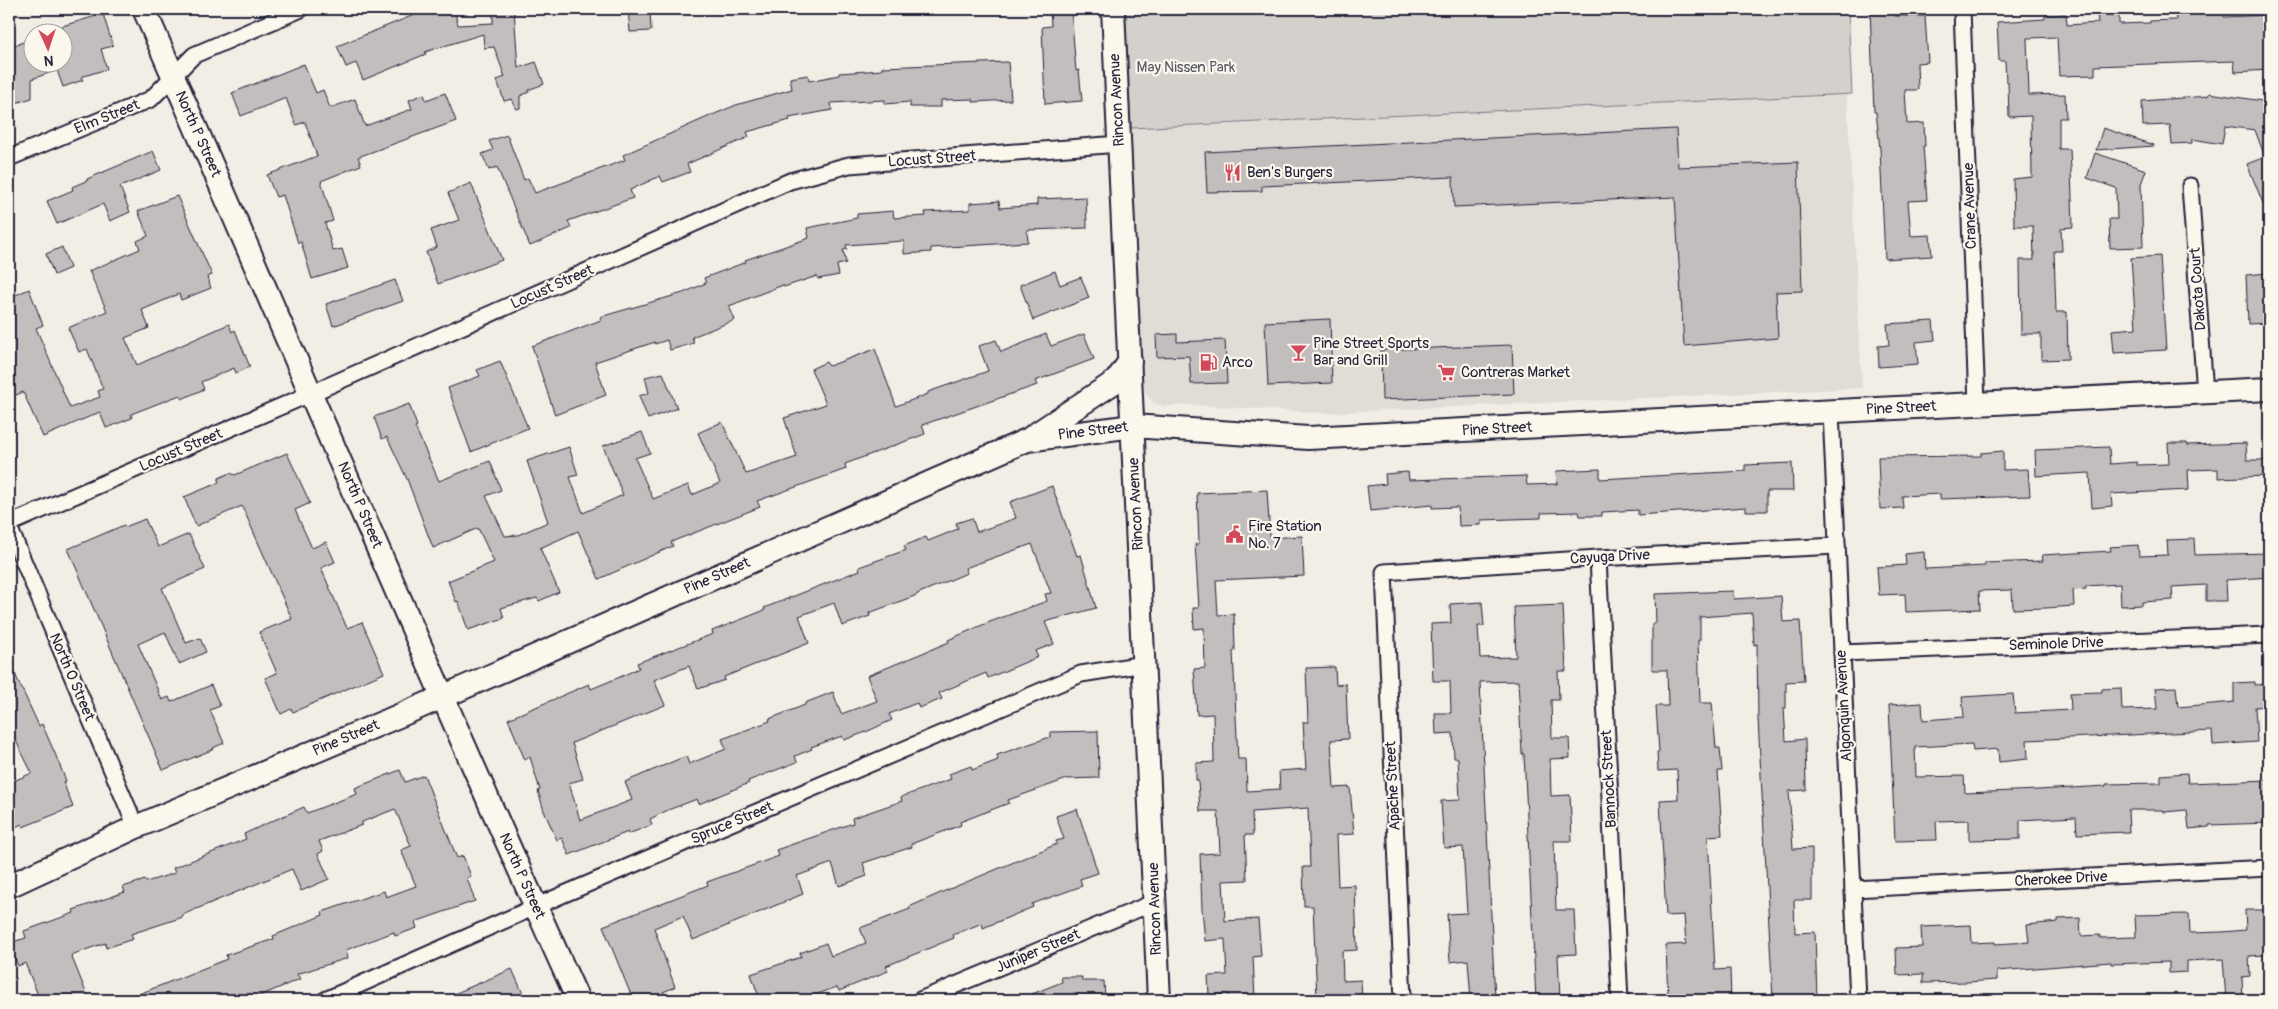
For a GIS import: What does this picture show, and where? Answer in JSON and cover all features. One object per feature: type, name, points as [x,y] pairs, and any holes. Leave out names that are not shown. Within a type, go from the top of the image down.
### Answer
[{"type":"street","name":"North P Street","points":[[144,9],[442,696],[578,1000]]},
{"type":"street","name":"Elm Street","points":[[9,158],[151,99],[194,55],[301,9]]},
{"type":"street","name":"Rincon Avenue","points":[[1113,9],[1156,902],[1159,1000]]},
{"type":"street","name":"Crane Avenue","points":[[1962,9],[1977,404]]},
{"type":"street","name":"Locust Street","points":[[9,525],[312,394],[790,181],[849,165],[1119,144]]},
{"type":"street","name":"Dakota Court","points":[[2190,186],[2205,393]]},
{"type":"street","points":[[1028,440],[1116,381],[1130,360]]},
{"type":"street","name":"Pine Street","points":[[9,886],[136,827],[442,696],[1028,440],[1132,426],[1308,438],[2269,389]]},
{"type":"street","name":"Algonquin Avenue","points":[[1830,412],[1858,1000]]},
{"type":"street","name":"North O Street","points":[[9,525],[136,827]]},
{"type":"street","name":"Cayuga Drive","points":[[1384,572],[1598,558],[1837,546]]},
{"type":"street","name":"Bannock Street","points":[[1598,558],[1620,1000]]},
{"type":"street","name":"Apache Street","points":[[1384,572],[1403,1000]]},
{"type":"street","name":"Seminole Drive","points":[[1842,653],[2269,635]]},
{"type":"street","name":"Spruce Street","points":[[325,1000],[536,907],[1081,674],[1144,664]]},
{"type":"street","name":"Cherokee Drive","points":[[1853,889],[2269,868]]},
{"type":"street","name":"Juniper Street","points":[[920,1000],[1156,902]]},
{"type":"shaded area","points":[[1847,94],[1862,388],[1323,413],[1194,405],[1164,406],[1154,403],[1145,393],[1131,128]]},
{"type":"green space","name":"May Nissen Park","points":[[1125,9],[1848,9],[1852,94],[1131,128]]},
{"type":"building","points":[[418,9],[454,9],[458,25],[493,23],[493,9],[514,9],[518,68],[536,62],[544,84],[528,90],[529,92],[520,96],[520,108],[516,109],[512,99],[504,101],[497,80],[505,77],[494,47],[484,48],[483,34],[425,52],[426,54],[363,80],[356,63],[346,67],[337,46],[419,13]]},
{"type":"building","points":[[628,9],[650,9],[651,31],[630,32]]},
{"type":"building","points":[[1050,9],[1071,9],[1076,71],[1079,70],[1082,101],[1045,104],[1042,27],[1051,26]]},
{"type":"building","points":[[1870,9],[1894,9],[1895,16],[1925,16],[1928,62],[1917,63],[1918,90],[1905,90],[1907,124],[1924,123],[1925,146],[1923,146],[1927,200],[1908,201],[1911,236],[1930,235],[1932,256],[1885,259],[1880,149],[1876,112],[1874,112]]},
{"type":"building","points":[[2175,9],[2224,9],[2224,17],[2269,15],[2269,70],[2235,72],[2234,61],[2095,66],[2095,75],[2059,76],[2057,37],[2027,38],[2029,95],[2065,94],[2066,118],[2059,118],[2059,149],[2070,149],[2071,170],[2073,227],[2061,228],[2062,251],[2054,251],[2056,312],[2067,312],[2068,359],[2041,360],[2041,334],[2021,334],[2020,260],[2034,260],[2033,226],[2014,226],[2013,179],[2032,177],[2031,116],[2009,117],[2008,81],[2006,81],[2005,61],[1999,61],[1997,22],[2045,19],[2045,15],[2066,14],[2067,25],[2098,23],[2097,13],[2119,11],[2119,24],[2150,23],[2150,21],[2176,20]]},
{"type":"building","points":[[103,14],[113,46],[101,49],[107,69],[81,77],[83,80],[63,87],[58,72],[72,72],[72,23]]},
{"type":"building","points":[[22,42],[22,72],[51,72],[32,79],[32,98],[9,105],[9,47]]},
{"type":"building","points":[[1008,62],[1011,100],[973,102],[973,99],[941,100],[941,107],[910,107],[910,102],[885,104],[885,100],[831,103],[832,110],[789,118],[790,120],[747,132],[749,137],[687,164],[690,172],[663,182],[660,176],[630,190],[633,198],[568,221],[571,228],[530,246],[497,167],[489,170],[482,154],[493,150],[489,141],[507,135],[524,180],[528,178],[535,193],[625,160],[623,155],[736,105],[792,89],[790,78],[808,75],[809,81],[839,75],[839,73],[882,70],[882,67]]},
{"type":"building","points":[[304,64],[316,93],[323,90],[330,108],[355,99],[365,126],[412,109],[409,100],[424,94],[426,100],[445,93],[456,121],[358,157],[361,165],[321,181],[333,221],[325,223],[333,251],[342,249],[348,268],[312,279],[301,242],[298,243],[283,195],[276,197],[267,175],[317,156],[305,122],[296,125],[286,98],[241,116],[232,93]]},
{"type":"building","points":[[2209,93],[2269,102],[2269,218],[2247,164],[2265,157],[2255,130],[2225,126],[2222,144],[2192,139],[2192,143],[2172,144],[2170,125],[2143,126],[2142,101],[2208,96]]},
{"type":"building","points":[[2103,128],[2154,145],[2154,146],[2096,150]]},
{"type":"building","points":[[1676,129],[1678,167],[1798,162],[1802,291],[1776,292],[1778,338],[1684,346],[1675,197],[1454,207],[1453,177],[1262,186],[1262,191],[1207,192],[1205,152]]},
{"type":"building","points":[[153,151],[161,170],[120,187],[130,212],[110,221],[103,204],[57,224],[47,201],[73,190],[72,187],[87,179]]},
{"type":"building","points":[[2095,153],[2146,170],[2141,184],[2143,247],[2110,248],[2109,219],[2117,219],[2116,188],[2087,178]]},
{"type":"building","points":[[471,183],[502,260],[438,284],[426,252],[437,247],[431,230],[459,220],[448,193]]},
{"type":"building","points":[[177,196],[212,275],[207,277],[211,288],[181,300],[179,294],[142,310],[149,328],[125,338],[137,365],[229,324],[232,332],[235,330],[250,367],[236,373],[234,368],[201,382],[204,389],[182,399],[180,395],[131,414],[132,418],[106,428],[100,412],[43,437],[23,392],[9,398],[9,298],[29,289],[43,325],[36,328],[70,408],[100,397],[98,391],[103,389],[87,349],[79,352],[68,328],[107,311],[89,271],[140,249],[137,241],[148,236],[138,211]]},
{"type":"building","points":[[1086,197],[1087,228],[1027,230],[1028,242],[931,248],[931,252],[904,254],[904,241],[846,245],[847,249],[843,250],[846,263],[837,265],[839,275],[818,279],[817,276],[784,287],[783,285],[729,306],[735,320],[692,337],[694,343],[670,350],[667,340],[655,344],[655,342],[595,362],[606,395],[555,415],[532,346],[601,320],[600,317],[683,293],[706,283],[704,278],[746,262],[745,260],[809,238],[807,228],[857,218],[857,214],[893,211],[894,218],[926,216],[925,212],[970,210],[970,203],[999,201],[1000,208],[1037,205],[1037,199]]},
{"type":"building","points":[[62,247],[70,268],[54,275],[46,254]]},
{"type":"building","points":[[2160,256],[2166,350],[2114,353],[2112,330],[2136,328],[2131,258]]},
{"type":"building","points":[[1055,271],[1060,285],[1081,277],[1089,298],[1033,320],[1020,285]]},
{"type":"building","points":[[2269,273],[2269,323],[2248,324],[2246,275]]},
{"type":"building","points":[[395,280],[403,301],[333,326],[326,304]]},
{"type":"building","name":"Pine Street Sports Bar and Grill","points":[[1330,319],[1332,383],[1268,386],[1265,322]]},
{"type":"building","points":[[1933,321],[1935,340],[1916,342],[1918,364],[1879,367],[1878,346],[1889,345],[1887,324]]},
{"type":"building","points":[[1046,334],[1051,346],[1084,334],[1094,359],[1035,381],[1037,385],[922,425],[925,434],[845,464],[846,469],[757,501],[760,507],[671,542],[673,546],[599,579],[578,531],[540,548],[559,592],[539,601],[537,598],[501,608],[504,618],[468,630],[458,601],[456,602],[448,581],[494,562],[478,528],[433,548],[407,479],[387,437],[382,439],[374,417],[409,404],[417,426],[415,427],[439,481],[490,461],[501,490],[486,496],[505,536],[518,535],[548,522],[527,461],[569,447],[578,475],[570,477],[583,513],[623,495],[603,446],[642,432],[650,453],[635,458],[653,499],[688,485],[692,495],[720,483],[698,433],[722,422],[746,474],[797,457],[784,418],[826,404],[811,369],[826,362],[829,366],[875,349],[896,406],[928,394],[928,392],[988,371],[979,346],[996,340],[1001,352]]},
{"type":"building","points":[[1177,334],[1177,342],[1225,340],[1227,383],[1191,384],[1189,356],[1157,357],[1156,335]]},
{"type":"building","name":"Contreras Market","points":[[1512,345],[1514,394],[1382,400],[1381,350]]},
{"type":"building","points":[[500,361],[528,428],[471,452],[448,388],[480,376],[477,370]]},
{"type":"building","points":[[663,373],[677,408],[648,419],[639,396],[649,393],[645,377]]},
{"type":"building","points":[[2168,443],[2187,443],[2187,445],[2246,443],[2247,460],[2269,460],[2269,476],[2218,478],[2218,469],[2188,470],[2189,490],[2111,494],[2112,506],[2092,508],[2090,473],[2036,476],[2035,450],[2109,447],[2110,464],[2137,462],[2137,465],[2169,464]]},
{"type":"building","points":[[2003,451],[2003,470],[2028,469],[2030,496],[1940,499],[1940,494],[1902,496],[1903,508],[1880,509],[1878,457],[1981,456],[1981,453]]},
{"type":"building","points":[[287,453],[310,503],[295,510],[301,524],[312,548],[326,542],[335,562],[321,568],[347,628],[362,622],[384,673],[293,712],[291,709],[281,714],[265,678],[277,673],[259,632],[292,619],[242,506],[196,526],[184,497],[218,483],[219,478],[230,473],[235,475]]},
{"type":"building","points":[[1792,463],[1793,491],[1767,491],[1767,511],[1746,511],[1746,507],[1638,515],[1638,510],[1602,512],[1602,516],[1580,516],[1579,512],[1541,513],[1541,518],[1481,520],[1481,525],[1459,526],[1458,507],[1432,508],[1432,505],[1370,511],[1367,486],[1386,484],[1385,474],[1408,472],[1409,480],[1526,476],[1527,485],[1557,484],[1556,471],[1600,469],[1600,479],[1745,471],[1745,465]]},
{"type":"building","points":[[1052,486],[1077,556],[1081,555],[1096,608],[1045,622],[1054,644],[1035,651],[1038,657],[988,678],[986,673],[939,693],[942,699],[919,708],[917,703],[889,714],[892,720],[866,732],[844,740],[842,736],[811,747],[812,749],[795,756],[797,762],[748,781],[749,783],[699,804],[697,799],[668,810],[650,819],[652,825],[628,834],[628,832],[569,855],[562,838],[557,840],[544,811],[530,757],[525,760],[508,719],[589,684],[591,689],[620,677],[639,668],[637,663],[713,634],[712,631],[765,610],[764,608],[860,570],[859,567],[906,550],[904,546],[926,537],[928,541],[958,529],[956,523],[972,518],[977,532],[1016,518],[1010,502]],"holes":[[[1032,544],[1051,593],[1045,594],[1047,601],[987,623],[948,640],[949,642],[867,676],[877,701],[841,714],[833,692],[805,703],[805,705],[769,719],[770,721],[722,739],[726,749],[689,764],[686,756],[625,782],[632,800],[580,820],[569,783],[583,779],[572,743],[665,705],[654,680],[689,666],[698,689],[725,680],[724,677],[809,643],[799,616],[834,603],[842,626],[870,616],[869,613],[967,573],[965,568]]]},
{"type":"building","points":[[1267,490],[1270,538],[1302,536],[1304,576],[1216,580],[1218,615],[1234,614],[1235,651],[1233,651],[1238,759],[1246,759],[1247,791],[1280,789],[1279,771],[1306,769],[1303,722],[1308,722],[1306,668],[1335,667],[1336,685],[1346,684],[1348,739],[1331,740],[1334,788],[1350,787],[1354,834],[1336,835],[1338,886],[1355,885],[1357,950],[1342,951],[1343,981],[1361,980],[1362,1000],[1317,1000],[1313,906],[1304,906],[1303,867],[1310,867],[1308,808],[1252,812],[1253,835],[1245,835],[1247,880],[1223,881],[1225,921],[1258,919],[1261,956],[1253,957],[1255,1000],[1229,1000],[1228,994],[1209,995],[1208,976],[1227,975],[1225,939],[1205,941],[1202,909],[1200,854],[1220,853],[1218,811],[1200,811],[1198,780],[1196,780],[1196,763],[1214,762],[1213,714],[1197,715],[1194,669],[1205,668],[1204,628],[1194,629],[1193,608],[1199,608],[1195,544],[1199,544],[1197,493]]},
{"type":"building","points":[[145,519],[158,547],[189,534],[205,569],[162,588],[186,643],[200,638],[206,652],[179,664],[165,632],[138,644],[162,700],[169,697],[171,702],[211,685],[220,706],[210,710],[224,743],[163,770],[68,549],[124,525],[125,527]]},
{"type":"building","points":[[2194,539],[2195,555],[2269,553],[2269,577],[2226,580],[2227,601],[2206,601],[2206,585],[2172,587],[2173,600],[2142,602],[2142,605],[2121,606],[2120,584],[2086,586],[2086,589],[2073,590],[2074,606],[2046,608],[2013,609],[2012,590],[1979,591],[1980,609],[1906,612],[1905,594],[1879,595],[1877,567],[1906,565],[1905,554],[1924,552],[1925,569],[1985,566],[1985,563],[2043,561],[2042,555],[2111,551],[2110,547],[2138,545],[2139,556],[2168,555],[2167,540]]},
{"type":"building","points":[[1733,591],[1734,599],[1781,596],[1783,622],[1800,621],[1804,681],[1786,682],[1786,708],[1784,708],[1786,741],[1805,739],[1806,790],[1789,791],[1793,849],[1812,848],[1812,900],[1794,900],[1795,933],[1815,932],[1817,1000],[1773,1000],[1758,719],[1757,644],[1754,645],[1752,613],[1700,617],[1700,640],[1698,640],[1700,703],[1712,703],[1716,748],[1720,748],[1722,771],[1718,771],[1722,835],[1708,836],[1715,970],[1730,969],[1731,1000],[1668,1000],[1666,945],[1686,944],[1684,915],[1666,916],[1660,800],[1678,799],[1677,770],[1658,771],[1657,752],[1659,752],[1656,706],[1668,706],[1667,670],[1652,670],[1652,624],[1656,623],[1655,594]]},
{"type":"building","points":[[1482,602],[1484,626],[1478,626],[1480,658],[1516,657],[1514,607],[1563,605],[1566,671],[1558,671],[1559,700],[1551,700],[1552,738],[1569,738],[1570,758],[1550,759],[1551,796],[1570,795],[1572,841],[1554,841],[1556,910],[1574,910],[1576,954],[1558,955],[1560,1000],[1536,1000],[1524,754],[1522,754],[1518,681],[1480,682],[1495,1000],[1471,1000],[1468,960],[1450,962],[1447,914],[1467,913],[1463,847],[1444,848],[1441,801],[1460,800],[1458,758],[1454,758],[1453,733],[1436,734],[1435,713],[1451,713],[1450,681],[1433,681],[1431,624],[1451,623],[1450,604]]},
{"type":"building","points":[[9,661],[39,726],[42,724],[66,781],[63,782],[73,807],[23,827],[22,824],[9,830],[9,783],[32,773],[9,727]]},
{"type":"building","points":[[2254,682],[2254,685],[2269,684],[2269,706],[2255,707],[2257,742],[2213,745],[2212,731],[2027,740],[2028,759],[1999,762],[1998,749],[1973,751],[1972,744],[1915,747],[1916,777],[1964,776],[1965,793],[2106,786],[2106,784],[2161,783],[2161,775],[2187,773],[2188,783],[2269,780],[2269,823],[2209,825],[2209,827],[2189,829],[2187,810],[2164,812],[2163,810],[2128,810],[2129,832],[2077,834],[2076,817],[2020,820],[2020,839],[1969,840],[1969,820],[1936,821],[1937,840],[1895,841],[1889,705],[1922,703],[1923,720],[1964,717],[1962,697],[2013,694],[2015,713],[2071,710],[2070,693],[2102,692],[2102,689],[2121,688],[2122,710],[2157,709],[2155,688],[2176,687],[2178,707],[2234,702],[2234,683]]},
{"type":"building","points":[[1098,731],[1099,778],[1067,779],[1008,800],[1009,803],[960,822],[961,825],[911,844],[912,847],[863,863],[867,876],[839,886],[832,863],[797,876],[803,894],[693,940],[683,916],[654,928],[675,987],[663,992],[667,1000],[633,1000],[603,926],[708,885],[707,882],[779,856],[776,850],[853,823],[852,818],[902,801],[901,797],[951,779],[949,774],[971,766],[972,770],[998,760],[997,755],[1050,737],[1050,732]]},
{"type":"building","points":[[400,770],[405,782],[424,775],[457,858],[463,856],[471,876],[467,878],[475,901],[415,922],[417,928],[395,936],[394,932],[346,950],[348,958],[297,974],[300,979],[250,1000],[124,1000],[227,959],[226,955],[274,939],[273,936],[323,915],[322,912],[384,891],[386,897],[416,886],[401,850],[411,846],[395,809],[362,822],[362,825],[319,841],[323,851],[318,854],[329,879],[301,891],[292,869],[182,915],[183,917],[131,934],[133,939],[106,948],[105,943],[71,955],[89,1000],[40,1000],[25,963],[18,966],[9,943],[26,938],[24,931],[74,913],[73,910],[125,892],[123,887],[175,873],[173,868],[246,839],[244,834],[272,821],[304,807],[307,813],[357,794],[355,788]]},
{"type":"building","points":[[1077,809],[1098,873],[1080,879],[1082,886],[1032,904],[1033,907],[983,928],[982,923],[953,935],[954,938],[886,966],[888,971],[839,991],[837,987],[801,1000],[760,1000],[751,974],[801,957],[800,953],[826,943],[831,956],[866,943],[860,928],[910,909],[909,907],[945,891],[1057,844],[1056,841],[1064,839],[1056,816]]},
{"type":"building","points":[[2245,910],[2264,910],[2266,955],[2249,956],[2250,976],[2242,977],[2243,1000],[2226,1000],[2223,959],[2187,961],[2187,972],[2169,973],[2169,962],[2111,964],[2111,962],[1997,971],[1997,980],[1967,982],[1923,983],[1923,974],[1897,975],[1896,948],[1922,947],[1921,927],[1971,925],[1972,943],[1995,942],[1995,944],[2029,942],[2027,925],[2058,922],[2058,919],[2080,918],[2081,936],[2100,935],[2100,938],[2136,937],[2135,915],[2189,914],[2190,933],[2222,932],[2246,930]]},
{"type":"building","points":[[512,969],[524,996],[515,1000],[440,1000]]},
{"type":"building","points":[[1061,977],[1082,977],[1082,981],[1104,981],[1105,1000],[1017,1000],[1062,982]]},
{"type":"place","name":"Ben's Burgers","points":[[1233,172]]},
{"type":"place","name":"Pine Street Sports Bar and Grill","points":[[1299,352]]},
{"type":"place","name":"Arco","points":[[1208,362]]},
{"type":"place","name":"Contreras Market","points":[[1447,372]]},
{"type":"place","name":"Fire Station No. 7","points":[[1234,535]]}]
